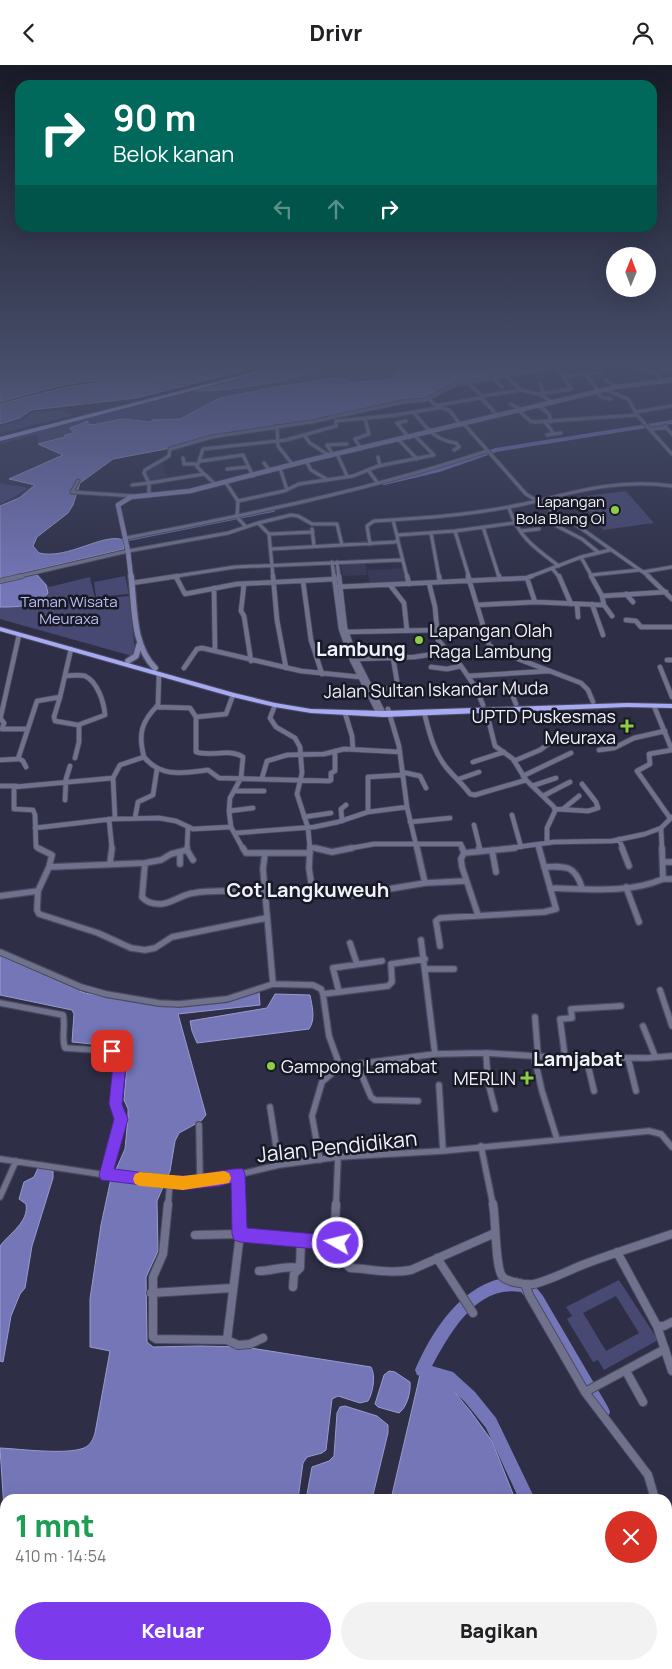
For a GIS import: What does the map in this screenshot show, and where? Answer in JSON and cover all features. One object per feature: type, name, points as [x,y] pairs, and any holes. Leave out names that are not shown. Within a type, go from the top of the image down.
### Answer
[{"type":"highway","name":"Jalan Sultan Iskandar Muda","points":[[0,625],[128,661],[233,695],[311,711],[345,713],[484,707],[672,706]]},
{"type":"highway","name":"Jalan Sultan Iskandar Muda","points":[[0,629],[277,701],[326,707],[424,712],[516,704],[593,702],[672,703]]},
{"type":"street","points":[[149,496],[149,483],[144,473],[145,470],[169,456],[170,449],[188,443]]},
{"type":"street","points":[[196,443],[202,449]]},
{"type":"street","points":[[202,449],[247,443]]},
{"type":"street","points":[[278,443],[281,451],[293,465]]},
{"type":"street","points":[[310,443],[333,455]]},
{"type":"street","points":[[357,443],[361,449]]},
{"type":"street","points":[[78,481],[72,492],[116,496],[149,496],[180,493],[387,443]]},
{"type":"street","points":[[402,443],[417,459]]},
{"type":"street","points":[[238,501],[287,490],[301,484],[355,475],[380,466],[434,454],[422,443]]},
{"type":"street","points":[[454,450],[459,447],[455,443]]},
{"type":"street","points":[[480,443],[522,489],[641,571],[668,593],[672,599]]},
{"type":"street","points":[[662,443],[672,454]]},
{"type":"street","points":[[347,444],[326,446],[347,476]]},
{"type":"street","points":[[202,449],[198,467],[216,485]]},
{"type":"street","points":[[126,539],[238,517],[436,469],[488,452]]},
{"type":"street","points":[[183,457],[184,464],[243,455],[253,476]]},
{"type":"street","points":[[378,457],[380,466]]},
{"type":"street","points":[[306,461],[311,470],[328,480]]},
{"type":"street","points":[[264,463],[270,471]]},
{"type":"street","points":[[227,469],[248,467]]},
{"type":"street","points":[[280,468],[287,490]]},
{"type":"street","points":[[368,470],[378,482]]},
{"type":"street","points":[[132,485],[204,473]]},
{"type":"street","points":[[226,483],[238,501],[238,517],[246,527]]},
{"type":"street","points":[[370,543],[367,524],[374,521],[435,517],[509,508],[583,489],[621,484],[643,483],[671,486]]},
{"type":"street","points":[[116,496],[128,551],[139,644],[146,659],[157,671],[156,707],[148,715],[141,732],[140,741],[144,757],[152,767],[177,774],[208,770],[218,778],[301,782],[330,781],[330,773],[335,771],[335,751]]},
{"type":"street","points":[[118,505],[124,499],[134,496]]},
{"type":"street","points":[[509,508],[514,523],[533,547],[559,565]]},
{"type":"street","points":[[552,510],[549,514],[555,525],[582,539],[598,552]]},
{"type":"street","points":[[0,581],[128,551],[228,533],[290,515],[298,516],[312,524],[338,525],[342,545]]},
{"type":"street","points":[[394,520],[409,584]]},
{"type":"street","points":[[258,523],[270,534],[276,619],[286,668]]},
{"type":"street","points":[[398,535],[455,531],[514,523]]},
{"type":"street","points":[[312,524],[314,546]]},
{"type":"street","points":[[483,527],[500,579]]},
{"type":"street","points":[[520,531],[539,529]]},
{"type":"street","points":[[455,531],[489,645],[495,650],[581,683],[588,690],[593,702]]},
{"type":"street","points":[[270,534],[312,532]]},
{"type":"street","points":[[430,533],[440,582]]},
{"type":"street","points":[[272,549],[398,541]]},
{"type":"street","points":[[338,587],[527,578],[581,557],[610,550]]},
{"type":"street","points":[[581,557],[602,596],[604,605],[612,616]]},
{"type":"street","points":[[132,583],[228,567],[403,561]]},
{"type":"street","points":[[335,562],[335,579],[350,648],[360,677],[383,711]]},
{"type":"street","points":[[335,562],[341,629],[383,711],[400,753],[407,807],[425,883]]},
{"type":"street","points":[[591,575],[672,567]]},
{"type":"street","points":[[552,568],[562,583],[571,603]]},
{"type":"street","points":[[176,577],[185,593],[244,584],[335,579]]},
{"type":"street","points":[[527,578],[535,602]]},
{"type":"street","points":[[303,581],[311,640],[322,674]]},
{"type":"street","points":[[429,583],[435,607],[438,640],[468,676],[484,707],[495,746],[514,761],[525,778],[555,809],[588,811],[598,808],[596,802],[582,784]]},
{"type":"street","points":[[244,584],[242,611],[250,661]]},
{"type":"street","points":[[390,585],[404,603],[407,631]]},
{"type":"street","points":[[214,588],[215,651]]},
{"type":"street","points":[[602,596],[668,593]]},
{"type":"street","points":[[626,594],[633,602]]},
{"type":"street","points":[[477,605],[535,602],[604,605]]},
{"type":"street","points":[[577,604],[578,617]]},
{"type":"street","points":[[592,604],[594,614],[602,625],[603,635]]},
{"type":"street","points":[[626,620],[636,621],[641,627],[672,627]]},
{"type":"street","points":[[346,632],[370,629],[437,630]]},
{"type":"street","points":[[19,635],[0,720],[4,723],[2,729],[26,729]]},
{"type":"street","points":[[128,661],[136,656],[139,644]]},
{"type":"street","points":[[184,668],[198,648],[286,668],[322,674],[360,677]]},
{"type":"street","points":[[65,676],[86,677],[100,696],[105,707],[105,715],[79,725],[54,720],[71,649]]},
{"type":"street","points":[[356,659],[393,658],[448,652]]},
{"type":"street","points":[[372,690],[398,687],[393,658]]},
{"type":"street","points":[[431,667],[447,669],[461,666]]},
{"type":"street","points":[[660,667],[669,684],[672,697]]},
{"type":"street","points":[[468,676],[553,671]]},
{"type":"street","points":[[0,688],[7,687]]},
{"type":"street","points":[[509,687],[516,704]]},
{"type":"street","points":[[196,717],[224,715],[233,695]]},
{"type":"street","points":[[18,758],[26,729],[37,701],[60,697]]},
{"type":"street","points":[[275,705],[270,718],[272,722],[295,738],[300,747],[301,782],[297,794],[308,828],[309,868],[311,882],[314,886],[340,894],[353,895],[425,883],[466,881]]},
{"type":"street","points":[[464,853],[538,846],[547,842],[593,843],[650,833],[660,828],[671,817],[637,771],[650,764],[648,754],[672,750],[654,706]]},
{"type":"street","points":[[156,707],[190,708],[196,717],[196,752],[201,754],[240,754],[243,758],[241,778],[236,791],[230,799],[229,811],[231,827],[246,853],[310,850],[332,852],[367,845],[461,844],[464,853],[461,859],[466,881],[478,915]]},
{"type":"street","points":[[424,712],[431,741],[446,767],[472,795],[525,778],[571,753]]},
{"type":"street","points":[[345,713],[352,736],[353,749]]},
{"type":"street","points":[[74,758],[80,742],[79,725]]},
{"type":"street","points":[[599,750],[614,748],[634,738],[665,731]]},
{"type":"street","points":[[514,761],[540,750],[551,742]]},
{"type":"street","points":[[262,779],[267,761],[287,755],[353,749],[400,753]]},
{"type":"street","points":[[473,762],[504,752]]},
{"type":"street","points":[[115,819],[114,773],[120,765],[144,757]]},
{"type":"street","points":[[0,760],[18,758],[23,761],[26,767]]},
{"type":"street","points":[[64,800],[70,766]]},
{"type":"street","points":[[135,818],[138,802],[153,795],[157,769]]},
{"type":"street","points":[[459,779],[479,772]]},
{"type":"street","points":[[368,812],[368,777],[402,774],[420,776],[426,789]]},
{"type":"street","points":[[0,786],[113,778]]},
{"type":"street","points":[[532,786],[556,778]]},
{"type":"street","points":[[543,795],[570,783]]},
{"type":"street","points":[[17,785],[14,790],[14,809],[33,810],[35,815],[36,847],[52,855],[49,867],[38,891],[37,910],[39,914],[98,933],[124,947],[145,949],[154,949],[163,940],[172,937],[266,918]]},
{"type":"street","points":[[236,791],[264,791]]},
{"type":"street","points":[[563,809],[580,796]]},
{"type":"street","points":[[342,821],[341,809],[346,805]]},
{"type":"street","points":[[236,833],[308,828],[342,821],[368,812],[407,807]]},
{"type":"street","points":[[229,811],[254,808]]},
{"type":"street","points":[[547,842],[548,828],[555,809]]},
{"type":"street","points":[[304,817],[331,813]]},
{"type":"street","points":[[512,815],[521,847]]},
{"type":"street","points":[[35,828],[109,819],[135,818],[165,819],[188,827],[206,830],[231,827]]},
{"type":"street","points":[[410,822],[450,818]]},
{"type":"street","points":[[109,819],[112,852],[110,863]]},
{"type":"street","points":[[474,825],[480,851]]},
{"type":"street","points":[[188,827],[187,850],[193,860]]},
{"type":"street","points":[[660,828],[664,879]]},
{"type":"street","points":[[618,839],[628,866]]},
{"type":"street","points":[[440,946],[436,921],[440,918],[554,910],[557,907],[538,846]]},
{"type":"street","points":[[49,867],[145,863],[161,860],[171,854],[187,850]]},
{"type":"street","points":[[492,850],[496,872]]},
{"type":"street","points":[[180,852],[180,864]]},
{"type":"street","points":[[264,853],[266,918],[273,984]]},
{"type":"street","points":[[663,862],[672,863]]},
{"type":"street","points":[[145,863],[142,897],[144,900],[152,903],[165,904],[190,893],[265,892]]},
{"type":"street","points":[[544,867],[573,869],[578,873],[582,888]]},
{"type":"street","points":[[550,888],[626,887],[654,884],[664,879],[672,879]]},
{"type":"street","points":[[626,887],[639,922]]},
{"type":"street","points":[[0,895],[38,891]]},
{"type":"street","points":[[421,940],[435,1054]]},
{"type":"street","points":[[350,943],[357,964]]},
{"type":"street","points":[[0,952],[63,977],[82,987],[106,994],[159,1003],[180,1004],[227,999],[273,984],[313,985],[321,989],[323,994],[329,1036],[341,1069]]},
{"type":"street","points":[[323,994],[388,985],[392,982],[391,965],[424,959]]},
{"type":"street","points":[[339,992],[333,968],[382,961]]},
{"type":"street","points":[[426,969],[454,969]]},
{"type":"street","points":[[660,990],[672,1026]]},
{"type":"street","points":[[0,1003],[63,1015],[65,1024],[62,1043],[65,1048],[112,1051],[116,1054],[120,1065],[115,1104],[121,1119],[108,1175]]},
{"type":"street","points":[[565,1057],[560,1019],[572,1018],[571,1009],[621,1006]]},
{"type":"street","points":[[534,1017],[536,1056],[542,1091],[557,1139]]},
{"type":"street","points":[[643,1026],[655,1057]]},
{"type":"street","points":[[486,1053],[488,1082],[495,1109]]},
{"type":"street","points":[[320,1159],[312,1116],[322,1082],[328,1075],[358,1064],[435,1054],[486,1053],[628,1058],[672,1056]]},
{"type":"street","points":[[586,1057],[594,1091]]},
{"type":"street","points":[[628,1058],[636,1091]]},
{"type":"street","points":[[358,1064],[371,1097],[375,1100],[418,1101]]},
{"type":"street","points":[[439,1085],[443,1151]]},
{"type":"street","points":[[270,1107],[279,1165]]},
{"type":"street","points":[[199,1125],[200,1182]]},
{"type":"street","name":"Jalan Pendidikan","points":[[0,1159],[108,1175],[170,1182],[200,1182],[279,1165],[320,1159],[443,1151],[649,1131],[661,1134],[672,1147]]},
{"type":"street","points":[[481,1146],[496,1221],[495,1233],[499,1269],[501,1275],[506,1280],[525,1285],[541,1283],[617,1252],[672,1235]]},
{"type":"street","points":[[338,1157],[336,1214],[338,1243],[340,1256],[350,1268],[377,1269],[396,1273],[411,1270],[495,1233]]},
{"type":"street","points":[[0,1197],[16,1161]]},
{"type":"street","points":[[227,1340],[240,1234],[238,1174]]},
{"type":"street","points":[[170,1182],[163,1254],[153,1277],[151,1293],[153,1337],[156,1339],[227,1340],[245,1345],[263,1338]]},
{"type":"street","points":[[195,1235],[240,1234],[338,1243]]},
{"type":"street","points":[[293,1287],[294,1274],[300,1268],[301,1239]]},
{"type":"street","points":[[617,1252],[657,1326],[672,1371]]},
{"type":"street","points":[[437,1258],[469,1307]]},
{"type":"street","points":[[259,1271],[273,1271],[278,1267],[300,1268]]},
{"type":"street","points":[[525,1285],[585,1393],[648,1475],[654,1494]]},
{"type":"street","points":[[151,1293],[232,1289]]},
{"type":"street","points":[[657,1326],[664,1326],[672,1322]]},
{"type":"street","points":[[585,1393],[665,1349]]},
{"type":"street","points":[[626,1371],[642,1401]]},
{"type":"shaded area","points":[[0,443],[45,443],[39,444],[64,455],[9,479],[35,485],[19,498],[0,506],[0,504],[16,496],[25,487],[0,483]]},
{"type":"shaded area","points":[[187,443],[171,448],[113,459],[80,483],[73,505],[68,513],[37,537],[33,546],[39,553],[62,553],[96,542],[115,539],[123,540],[124,549],[6,577],[9,581],[36,574],[46,585],[48,593],[44,598],[33,604],[0,607],[0,506],[19,498],[35,485],[9,479],[63,455],[38,444]]},
{"type":"shaded area","points":[[159,462],[165,466],[168,478],[148,482],[143,472]]},
{"type":"shaded area","points":[[365,561],[367,575],[343,576],[341,562]]},
{"type":"shaded area","points":[[407,568],[411,582],[370,584],[367,570]]},
{"type":"shaded area","points":[[0,956],[85,993],[157,1006],[176,1007],[230,1000],[259,992],[260,1005],[178,1014],[206,1115],[201,1121],[179,1133],[175,1141],[170,1171],[157,1201],[158,1251],[146,1277],[147,1342],[153,1347],[244,1347],[371,1367],[373,1370],[373,1384],[368,1401],[360,1403],[338,1396],[332,1399],[326,1450],[307,1457],[303,1463],[299,1494],[3,1494],[0,1448],[55,1451],[76,1450],[88,1445],[95,1433],[110,1351],[90,1347],[90,1299],[101,1225],[110,1183],[125,1149],[128,1109],[124,1100],[126,1053],[122,1047],[72,1042],[74,1014],[72,1010],[0,995]]},
{"type":"shaded area","points":[[275,994],[310,995],[313,1017],[309,1029],[197,1043],[190,1021],[267,1008]]},
{"type":"shaded area","points":[[38,1168],[53,1171],[53,1178],[32,1246],[25,1288],[20,1294],[11,1316],[3,1362],[0,1361],[0,1246],[18,1227],[25,1216],[26,1204],[19,1199],[24,1182],[34,1177]]},
{"type":"shaded area","points":[[389,1371],[395,1372],[410,1382],[408,1399],[399,1413],[378,1407],[375,1404],[384,1375]]},
{"type":"shaded area","points":[[420,1375],[442,1377],[492,1441],[513,1494],[392,1494]]},
{"type":"shaded area","points":[[345,1406],[377,1416],[388,1425],[388,1433],[373,1494],[307,1494],[312,1467],[329,1461],[334,1456],[337,1413],[340,1407]]},
{"type":"green space","points":[[0,483],[25,487],[27,489],[0,504]]},
{"type":"green space","name":"Lapangan Bola Blang Oi","points":[[626,491],[654,523],[603,530],[578,497]]},
{"type":"green space","name":"Taman Wisata Meuraxa","points":[[37,573],[49,587],[90,577],[95,599],[129,596],[135,650],[132,656],[0,619],[0,582]]},
{"type":"green space","points":[[125,576],[129,594],[96,597],[94,582]]},
{"type":"green space","points":[[619,1280],[658,1340],[604,1370],[598,1360],[593,1362],[567,1319],[572,1316],[566,1307]],"holes":[[[616,1296],[639,1333],[606,1351],[583,1313]]]},
{"type":"waterway","points":[[384,483],[439,470],[496,450],[541,443]]},
{"type":"waterway","points":[[123,540],[273,510]]},
{"type":"waterway","points":[[525,1494],[491,1423],[470,1397],[448,1377],[422,1370],[452,1319],[462,1308],[484,1291],[498,1286],[515,1284],[527,1287],[538,1301],[603,1412]]},
{"type":"slow traffic","points":[[140,1179],[183,1183],[224,1178]]},
{"type":"place","name":"Lapangan Bola Blang Oi","points":[[615,510]]},
{"type":"place","name":"Lapangan Olah Raga Lambung","points":[[419,640]]},
{"type":"place","name":"UPTD Puskesmas Meuraxa","points":[[627,726]]},
{"type":"place","name":"Gampong Lamabat","points":[[271,1066]]},
{"type":"place","name":"MERLIN","points":[[527,1078]]},
{"type":"district","name":"Lambung","points":[[361,648]]},
{"type":"district","name":"Cot Langkuweuh","points":[[308,889]]},
{"type":"district","name":"Lamjabat","points":[[578,1058]]},
{"type":"route","points":[[112,1051],[116,1054],[120,1065],[115,1104],[121,1119],[106,1175],[183,1183],[220,1179],[238,1174],[240,1234],[338,1243]]}]
